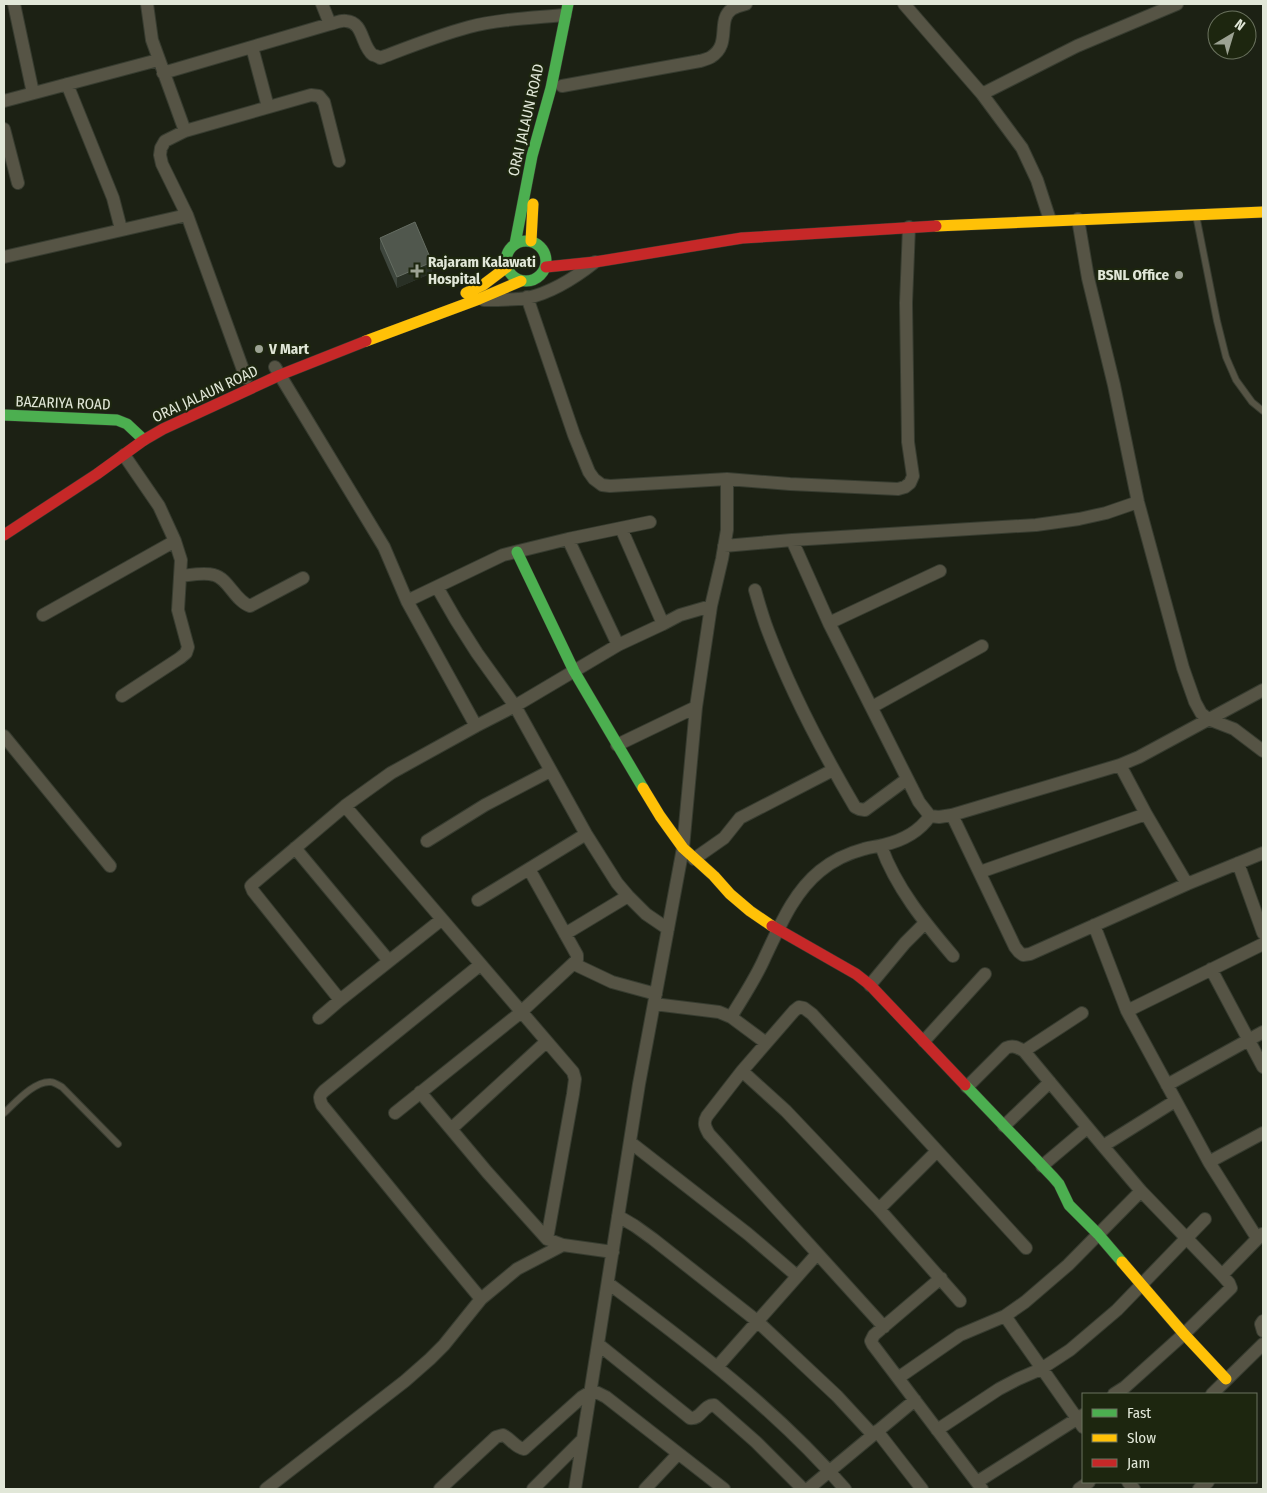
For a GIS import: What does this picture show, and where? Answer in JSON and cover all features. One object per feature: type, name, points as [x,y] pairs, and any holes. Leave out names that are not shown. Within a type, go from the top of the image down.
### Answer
[{"type":"street","points":[[14,4],[33,93]]},
{"type":"street","points":[[147,4],[152,40],[185,131]]},
{"type":"street","points":[[322,4],[330,24]]},
{"type":"street","points":[[562,86],[700,61],[711,57],[719,50],[723,42],[724,22],[727,14],[732,9],[746,4]]},
{"type":"street","points":[[904,4],[982,94],[1022,148],[1037,180],[1050,220]]},
{"type":"street","points":[[982,94],[1078,46],[1177,4]]},
{"type":"street","points":[[163,73],[346,21],[354,24],[361,32],[368,49],[373,55],[380,58],[470,27],[567,9]]},
{"type":"street","name":"ORAI JALAUN ROAD","points":[[507,267],[507,254],[515,244],[532,156],[550,88],[567,9]]},
{"type":"street","points":[[252,47],[268,107]]},
{"type":"street","name":"ORAI JALAUN ROAD","points":[[556,113],[568,59]]},
{"type":"street","points":[[4,101],[158,60]]},
{"type":"street","points":[[67,84],[113,198],[121,229]]},
{"type":"street","points":[[238,382],[187,215],[162,164],[161,148],[165,141],[185,131],[311,95],[319,96],[324,102],[339,161]]},
{"type":"street","points":[[4,129],[18,183]]},
{"type":"street","name":"ORAI JALAUN ROAD","points":[[532,241],[532,208],[538,184]]},
{"type":"street","points":[[515,244],[520,241],[532,241],[542,248],[546,267],[595,262],[742,238],[909,227],[1263,212]]},
{"type":"street","points":[[4,257],[187,215]]},
{"type":"street","points":[[1078,219],[1088,278],[1114,385],[1138,502],[1194,702],[1201,713],[1208,719],[1234,729],[1263,751]]},
{"type":"street","points":[[527,298],[574,435],[589,472],[602,485],[727,479],[790,484],[906,487],[913,476],[908,432],[906,303],[909,227]]},
{"type":"street","points":[[479,300],[527,298],[557,287],[577,276],[595,262]]},
{"type":"street","points":[[4,522],[196,402],[238,382],[278,371],[461,295],[483,285],[507,267],[515,278],[521,281]]},
{"type":"street","name":"ORAI JALAUN ROAD","points":[[4,534],[124,455],[141,437],[163,429],[278,371],[479,300],[521,281],[534,280],[546,267]]},
{"type":"street","points":[[278,371],[380,539],[390,558],[407,601],[476,726]]},
{"type":"street","name":"BAZARIYA ROAD","points":[[4,416],[117,420],[127,424],[141,437]]},
{"type":"street","points":[[122,696],[186,653],[188,647],[178,610],[181,560],[175,541],[159,506],[124,455]]},
{"type":"street","points":[[575,1489],[639,1084],[683,848],[696,707],[711,606],[727,530],[727,479]]},
{"type":"street","points":[[724,546],[792,540],[1036,526],[1106,513],[1138,502]]},
{"type":"street","points":[[407,601],[503,555],[650,522]]},
{"type":"street","points":[[621,528],[663,624]]},
{"type":"street","points":[[568,539],[618,645]]},
{"type":"street","points":[[792,540],[828,623],[919,802],[930,816],[939,818],[952,815],[1120,765],[1139,757],[1263,690]]},
{"type":"street","points":[[43,615],[175,541]]},
{"type":"street","points":[[517,552],[574,671],[660,816],[683,848],[750,910],[777,929],[856,974],[870,985],[1059,1184],[1069,1205],[1098,1234],[1140,1285],[1226,1379]]},
{"type":"street","points":[[828,623],[940,571]]},
{"type":"street","points":[[181,576],[216,575],[239,599],[250,606],[304,578]]},
{"type":"street","points":[[437,587],[472,645],[515,706],[586,834],[617,883],[646,914],[668,929]]},
{"type":"street","points":[[755,590],[767,629],[782,664],[833,770],[856,807],[865,810],[907,779]]},
{"type":"street","points":[[340,1000],[253,892],[252,886],[254,883],[345,806],[391,773],[515,706],[618,645],[680,615],[695,609],[711,606]]},
{"type":"street","points":[[872,707],[982,646]]},
{"type":"street","points":[[617,744],[696,707]]},
{"type":"street","points":[[4,736],[110,866]]},
{"type":"street","points":[[1120,765],[1146,814],[1188,884]]},
{"type":"street","points":[[694,859],[724,838],[740,818],[833,770]]},
{"type":"street","points":[[427,841],[485,805],[550,771]]},
{"type":"street","points":[[345,806],[569,1067],[575,1079],[547,1239]]},
{"type":"street","points":[[980,872],[1146,814]]},
{"type":"street","points":[[952,815],[1015,947],[1023,955],[1030,954],[1263,853]]},
{"type":"street","points":[[731,1017],[765,958],[777,929],[808,882],[821,870],[843,856],[865,848],[881,846],[901,840],[918,830],[930,816]]},
{"type":"street","points":[[478,900],[586,834]]},
{"type":"street","points":[[881,846],[888,864],[925,922],[953,956]]},
{"type":"street","points":[[295,848],[389,961]]},
{"type":"street","points":[[1238,863],[1263,933]]},
{"type":"street","points":[[395,1113],[520,1012],[577,960],[577,955],[566,934],[529,869]]},
{"type":"street","points":[[566,934],[628,896]]},
{"type":"street","points":[[319,1018],[441,920]]},
{"type":"street","points":[[870,985],[925,922]]},
{"type":"street","points":[[1094,925],[1128,1011],[1175,1101],[1209,1162],[1260,1236],[1222,1275]]},
{"type":"street","points":[[1128,1011],[1263,944]]},
{"type":"street","points":[[574,964],[655,999],[720,1012],[731,1017],[766,1043]]},
{"type":"street","points":[[480,965],[324,1091],[319,1098],[322,1105],[481,1298]]},
{"type":"street","points":[[1211,969],[1263,1067]]},
{"type":"street","points":[[924,1041],[985,974]]},
{"type":"street","points":[[884,1327],[709,1134],[705,1127],[704,1121],[707,1116],[742,1071],[799,1007],[812,1014],[1026,1248]]},
{"type":"street","points":[[1024,1051],[1082,1013]]},
{"type":"street","points":[[1167,1085],[1263,1032]]},
{"type":"street","points":[[451,1129],[546,1042]]},
{"type":"street","points":[[967,1087],[1006,1048],[1012,1045],[1024,1051],[1140,1191],[1229,1283],[1231,1288],[1184,1334],[1125,1387],[1116,1393]]},
{"type":"street","points":[[742,1071],[786,1111],[879,1209],[960,1301]]},
{"type":"street","points":[[1004,1126],[1050,1082]]},
{"type":"street","points":[[420,1092],[487,1172],[547,1239],[563,1245],[612,1252]]},
{"type":"street","points":[[1103,1146],[1175,1101]]},
{"type":"street","points":[[1042,1166],[1087,1128]]},
{"type":"street","points":[[1209,1162],[1263,1133]]},
{"type":"street","points":[[630,1142],[748,1234],[797,1276]]},
{"type":"street","points":[[879,1209],[937,1151]]},
{"type":"street","points":[[898,1378],[960,1335],[1005,1316],[1025,1302],[1068,1265],[1140,1191]]},
{"type":"street","points":[[618,1216],[635,1226],[757,1321],[875,1433],[922,1489]]},
{"type":"street","points":[[937,1430],[999,1389],[1041,1369],[1070,1350],[1117,1310],[1205,1219]]},
{"type":"street","points":[[266,1489],[430,1359],[444,1345],[481,1298],[517,1269],[563,1245]]},
{"type":"street","points":[[717,1366],[817,1254]]},
{"type":"street","points":[[941,1278],[874,1335],[871,1340],[980,1486],[1081,1421],[1041,1369],[1005,1316]]},
{"type":"street","points":[[608,1282],[717,1366],[768,1410],[845,1489]]},
{"type":"street","points":[[1263,1321],[1261,1324],[1263,1331]]},
{"type":"street","points":[[598,1344],[690,1418],[698,1417],[706,1407],[714,1404],[756,1442],[803,1489]]},
{"type":"street","points":[[1213,1393],[1263,1344]]},
{"type":"street","points":[[440,1489],[496,1437],[503,1435],[524,1450],[590,1392],[606,1396],[724,1489]]},
{"type":"street","points":[[808,1489],[915,1400]]},
{"type":"street","points":[[533,1489],[582,1440]]},
{"type":"street","points":[[645,1489],[678,1454]]},
{"type":"lane","points":[[1195,214],[1226,358],[1236,380],[1252,402],[1263,411]]},
{"type":"lane","points":[[4,1113],[40,1083],[52,1082],[62,1087],[118,1144]]},
{"type":"building","points":[[415,222],[432,262],[397,277],[380,238]]},
{"type":"traffic: fast","points":[[515,244],[532,156],[551,88],[568,4]]},
{"type":"traffic: fast","points":[[530,241],[537,244],[543,250],[546,261],[545,269],[537,278],[530,281],[522,281],[515,278],[507,269],[506,257],[509,250],[518,242],[530,241]]},
{"type":"traffic: fast","points":[[4,415],[117,420],[127,424],[144,440]]},
{"type":"traffic: fast","points":[[517,552],[574,671],[643,788]]},
{"type":"traffic: fast","points":[[965,1085],[1053,1177],[1059,1184],[1069,1205],[1122,1262]]},
{"type":"traffic: slow","points":[[531,241],[533,204]]},
{"type":"traffic: slow","points":[[936,226],[1263,212]]},
{"type":"traffic: slow","points":[[466,293],[483,285],[507,267]]},
{"type":"traffic: slow","points":[[366,341],[479,299],[521,281]]},
{"type":"traffic: slow","points":[[643,788],[683,848],[714,876],[730,894],[772,926]]},
{"type":"traffic: slow","points":[[1122,1262],[1226,1379]]},
{"type":"traffic: jam","points":[[546,267],[595,262],[742,238],[936,226]]},
{"type":"traffic: jam","points":[[4,535],[163,429],[280,375],[366,341]]},
{"type":"traffic: jam","points":[[772,926],[856,974],[870,985],[965,1085]]},
{"type":"place","name":"Rajaram Kalawati Hospital","points":[[417,271]]},
{"type":"place","name":"BSNL Office","points":[[1179,275]]},
{"type":"place","name":"V Mart","points":[[259,349]]}]
